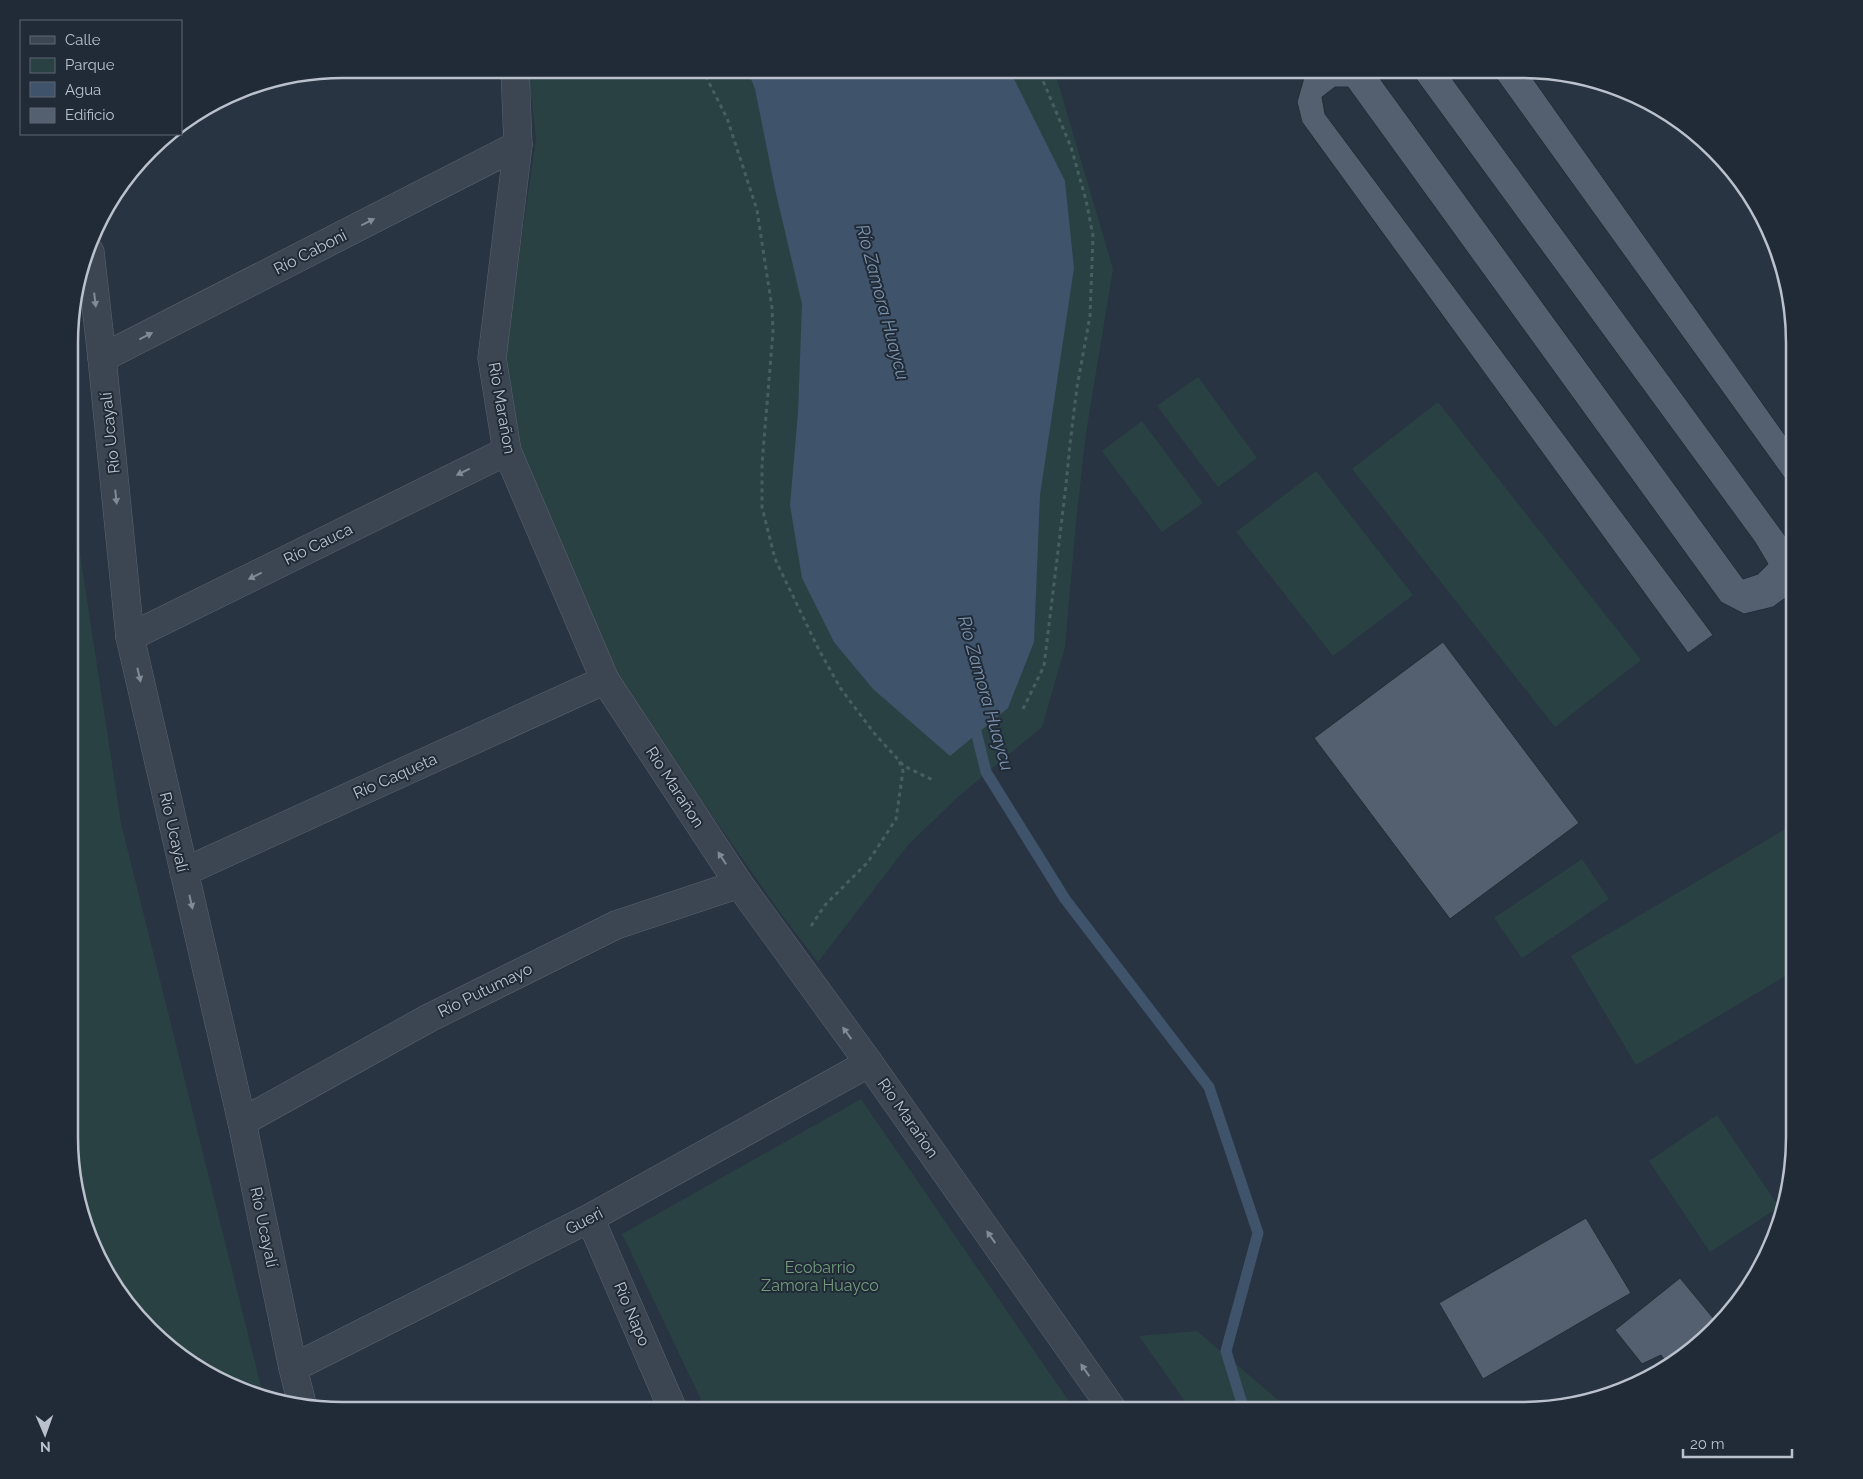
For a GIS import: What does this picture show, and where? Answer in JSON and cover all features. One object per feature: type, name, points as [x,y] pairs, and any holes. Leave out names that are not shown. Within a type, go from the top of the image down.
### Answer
[{"type":"street","name":"Rio Marañon","points":[[515,78],[518,145],[492,358],[507,451],[605,680],[739,884],[869,1063],[1107,1402]]},
{"type":"street","name":"Río Caboni","points":[[102,358],[518,145]]},
{"type":"street","name":"Río Ucayalí","points":[[91,261],[130,637],[242,1122],[300,1398]]},
{"type":"street","name":"Río Cauca","points":[[130,637],[507,451]]},
{"type":"street","name":"Río Caqueta","points":[[184,872],[605,680]]},
{"type":"street","name":"Río Putumayo","points":[[242,1122],[429,1018],[616,925],[739,884]]},
{"type":"street","name":"Gueri","points":[[293,1368],[590,1218],[869,1063]]},
{"type":"street","name":"Río Napo","points":[[590,1218],[670,1402]]},
{"type":"path","points":[[707,78],[727,118],[757,210],[772,308],[773,332],[762,464],[762,507],[776,559],[818,650],[841,688],[874,733],[904,766],[933,780]]},
{"type":"path","points":[[1023,709],[1044,666],[1070,444],[1090,316],[1093,236],[1086,200],[1071,147],[1042,78]]},
{"type":"path","points":[[790,955],[825,905],[868,862],[896,819],[903,771],[898,759]]},
{"type":"green space","points":[[529,78],[1057,78],[1113,269],[1086,433],[1065,647],[1042,727],[959,796],[908,845],[818,962],[781,914],[612,672],[523,500],[505,357],[536,138]]},
{"type":"green space","points":[[1198,377],[1257,458],[1218,487],[1157,406]]},
{"type":"green space","points":[[1438,402],[1641,660],[1555,727],[1352,469]]},
{"type":"green space","points":[[1142,421],[1203,503],[1162,532],[1102,451]]},
{"type":"green space","points":[[1316,471],[1413,595],[1333,656],[1236,532]]},
{"type":"green space","points":[[78,541],[121,823],[261,1388],[225,1374],[195,1357],[168,1336],[143,1311],[122,1284],[105,1254],[92,1222],[83,1188],[78,1154]]},
{"type":"green space","points":[[1786,829],[1786,976],[1636,1065],[1571,956]]},
{"type":"green space","points":[[1582,859],[1609,899],[1522,958],[1494,918]]},
{"type":"green space","name":"Ecobarrio Zamora Huayco","points":[[861,1099],[1069,1402],[702,1402],[622,1234]]},
{"type":"green space","points":[[1717,1115],[1776,1203],[1775,1210],[1710,1252],[1649,1161]]},
{"type":"green space","points":[[1197,1331],[1281,1402],[1185,1402],[1139,1336]]},
{"type":"water","points":[[751,78],[1014,78],[1065,181],[1074,268],[1040,495],[1034,642],[1008,708],[950,756],[873,689],[834,642],[802,578],[790,505],[798,413],[802,304],[775,189],[755,89]]},
{"type":"building","points":[[1304,78],[1380,78],[1743,579],[1758,574],[1768,564],[1755,542],[1416,78],[1452,78],[1786,537],[1786,597],[1773,607],[1744,614],[1721,602],[1348,87],[1335,87],[1322,97],[1325,114],[1713,635],[1688,653],[1302,122],[1297,102]]},
{"type":"building","points":[[1496,78],[1532,78],[1786,437],[1786,480]]},
{"type":"building","points":[[1443,642],[1579,823],[1450,919],[1314,738]]},
{"type":"building","points":[[1586,1218],[1631,1293],[1483,1379],[1439,1303]]},
{"type":"building","points":[[1680,1278],[1713,1318],[1695,1336],[1668,1357],[1664,1359],[1661,1355],[1642,1364],[1615,1330]]},
{"type":"waterway","name":"Río Zamora Huaycu","points":[[973,719],[986,772],[1065,899],[1209,1087],[1258,1233],[1226,1351],[1242,1402]]}]
